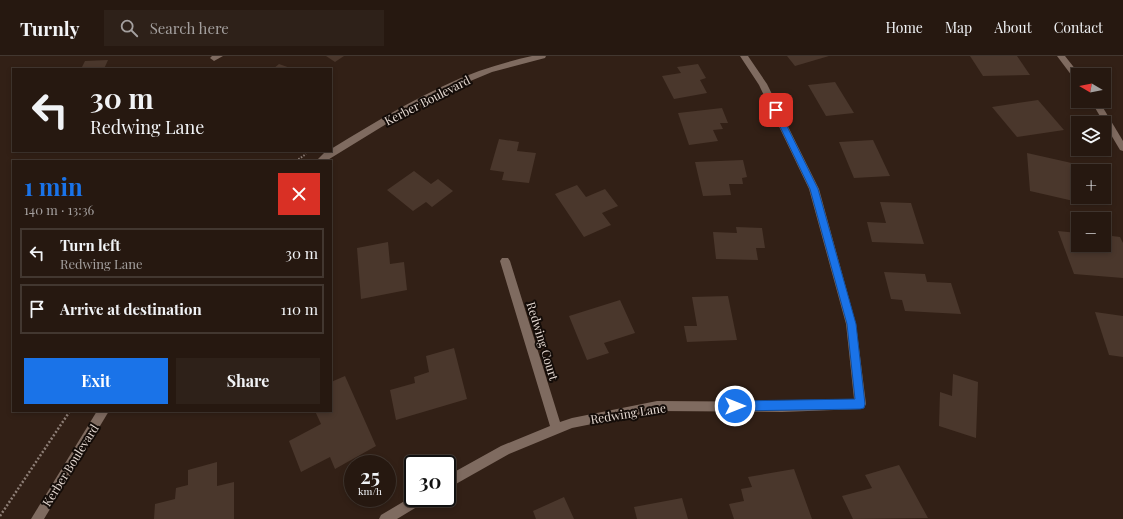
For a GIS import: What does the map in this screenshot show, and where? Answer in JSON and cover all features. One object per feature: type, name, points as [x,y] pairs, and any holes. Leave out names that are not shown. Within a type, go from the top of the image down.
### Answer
[{"type":"street","name":"Kerber Boulevard","points":[[321,160],[394,115],[473,76],[542,56]]},
{"type":"street","name":"Redwing Lane","points":[[456,478],[505,450],[572,423],[657,406],[782,407],[860,404],[852,324],[814,189],[763,84],[744,56]]},
{"type":"street","points":[[1061,56],[1071,69]]},
{"type":"street","points":[[1099,108],[1123,148]]},
{"type":"street","name":"Redwing Court","points":[[505,261],[556,429]]},
{"type":"street","name":"Kerber Boulevard","points":[[37,519],[102,412]]},
{"type":"street","points":[[385,519],[406,507]]},
{"type":"path","points":[[297,160],[309,152]]},
{"type":"path","points":[[0,516],[69,412]]},
{"type":"building","points":[[326,56],[344,56],[335,62]]},
{"type":"building","points":[[787,56],[829,56],[795,66]]},
{"type":"building","points":[[970,56],[1017,56],[1030,75],[983,76]]},
{"type":"building","points":[[108,60],[104,68],[82,68],[85,61]]},
{"type":"building","points":[[279,64],[290,68],[274,68]]},
{"type":"building","points":[[698,64],[706,78],[700,80],[707,93],[674,99],[662,76],[681,73],[677,67]]},
{"type":"building","points":[[835,82],[854,113],[826,116],[808,85]]},
{"type":"building","points":[[1038,100],[1064,130],[1017,137],[992,107]]},
{"type":"building","points":[[722,108],[728,123],[720,123],[723,129],[713,130],[718,141],[689,145],[678,113]]},
{"type":"building","points":[[499,139],[519,142],[517,151],[536,153],[529,183],[502,180],[504,172],[490,170]]},
{"type":"building","points":[[873,140],[890,176],[854,178],[839,142]]},
{"type":"building","points":[[1027,153],[1076,164],[1071,164],[1071,200],[1030,191]]},
{"type":"building","points":[[743,160],[747,177],[742,178],[743,184],[729,184],[731,195],[703,196],[695,162]]},
{"type":"building","points":[[414,171],[431,184],[438,179],[453,191],[432,207],[426,202],[413,211],[387,190]]},
{"type":"building","points":[[577,185],[586,197],[605,189],[618,206],[602,213],[611,225],[584,237],[555,194]]},
{"type":"building","points":[[880,202],[911,203],[924,244],[872,242],[867,222],[886,223]]},
{"type":"building","points":[[736,227],[762,228],[765,248],[756,248],[758,260],[716,259],[713,232],[737,233]]},
{"type":"building","points":[[1058,231],[1071,232],[1071,252],[1111,252],[1111,236],[1120,237],[1123,243],[1123,278],[1074,274]]},
{"type":"building","points":[[388,242],[390,264],[404,262],[407,290],[361,299],[357,248]]},
{"type":"building","points":[[884,272],[925,274],[927,282],[951,283],[961,314],[905,311],[902,300],[891,299]]},
{"type":"building","points":[[728,296],[737,340],[687,342],[684,326],[697,326],[692,297]]},
{"type":"building","points":[[620,300],[635,333],[604,343],[609,353],[587,360],[569,316]]},
{"type":"building","points":[[1095,312],[1123,316],[1123,357],[1109,355]]},
{"type":"building","points":[[454,348],[467,399],[396,420],[390,390],[415,383],[414,377],[429,372],[426,356]]},
{"type":"building","points":[[953,374],[978,382],[976,438],[939,426],[940,392],[952,396]]},
{"type":"building","points":[[345,376],[376,446],[360,455],[344,455],[344,464],[335,469],[330,457],[301,472],[289,441],[321,424],[315,412],[332,412],[332,382]]},
{"type":"building","points":[[217,462],[217,486],[234,482],[234,519],[154,519],[155,504],[175,499],[176,488],[188,485],[188,470]]},
{"type":"building","points":[[899,465],[928,518],[853,519],[842,496],[872,488],[865,475]]},
{"type":"building","points":[[794,469],[812,519],[734,519],[729,504],[744,501],[741,489],[752,487],[748,477]]},
{"type":"building","points":[[564,497],[574,519],[536,519],[533,511]]},
{"type":"building","points":[[682,498],[688,519],[637,519],[634,507]]},
{"type":"route","points":[[735,406],[782,407],[860,404],[852,324],[814,189],[776,110]]}]
